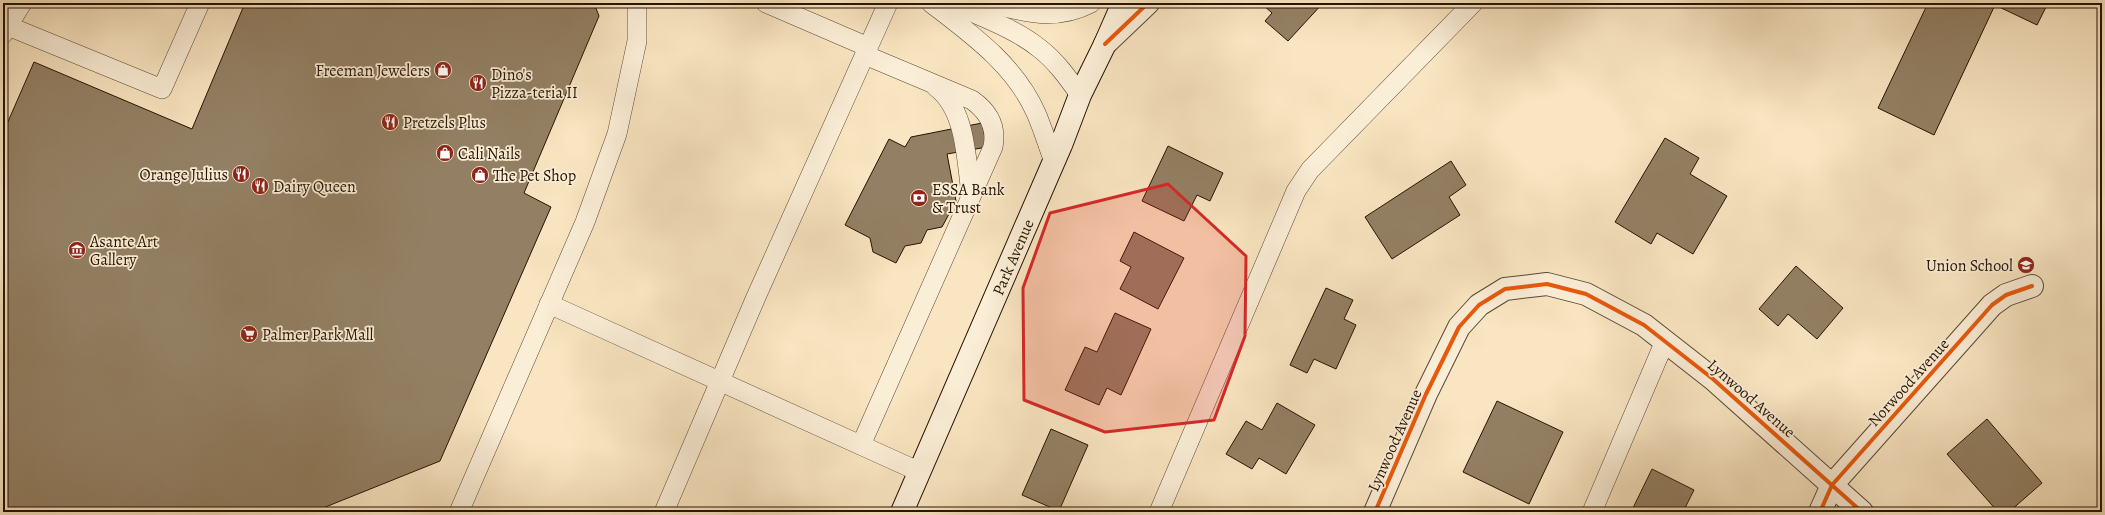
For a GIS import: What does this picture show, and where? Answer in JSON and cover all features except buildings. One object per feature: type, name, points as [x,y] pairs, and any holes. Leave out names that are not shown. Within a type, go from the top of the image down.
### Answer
[{"type":"street","name":"Park Avenue","points":[[902,512],[1054,162],[1080,94],[1105,44],[1123,3]]},
{"type":"street","points":[[1105,44],[1148,3]]},
{"type":"street","name":"Lynwood Avenue","points":[[1375,512],[1426,394],[1459,327],[1479,305],[1505,289],[1547,284],[1586,294],[1644,324],[1713,379],[1862,512]]},
{"type":"street","name":"Norwood Avenue","points":[[1820,512],[1832,485],[1992,305],[2006,295],[2032,286]]},
{"type":"lane","points":[[22,3],[5,30],[162,89],[200,3]]},
{"type":"lane","points":[[459,512],[585,222],[617,134],[637,41],[637,3]]},
{"type":"lane","points":[[766,3],[928,82],[972,100],[980,106],[992,121],[995,138],[993,147],[896,363],[861,445]]},
{"type":"lane","points":[[664,512],[756,297],[888,3]]},
{"type":"lane","points":[[931,3],[974,36],[999,59],[1021,86],[1036,113],[1054,162]]},
{"type":"lane","points":[[952,3],[1012,31],[1039,48],[1061,69],[1080,94]]},
{"type":"lane","points":[[990,3],[1024,12],[1049,15],[1076,11],[1091,3]]},
{"type":"lane","points":[[1158,512],[1296,191],[1310,170],[1473,3]]},
{"type":"lane","points":[[928,82],[941,91],[952,107],[957,118],[972,193]]},
{"type":"lane","points":[[549,304],[920,472]]},
{"type":"lane","points":[[1592,512],[1665,341]]},
{"type":"highlighted area","points":[[1168,184],[1246,256],[1245,336],[1214,420],[1105,432],[1024,400],[1023,288],[1050,213]]},
{"type":"cycle path","points":[[1105,44],[1148,3]]},
{"type":"cycle path","points":[[1375,512],[1426,394],[1459,327],[1479,305],[1505,289],[1547,284],[1586,294],[1644,325],[1713,379],[1862,512]]},
{"type":"cycle path","points":[[1820,512],[1832,485],[1992,305],[2006,295],[2032,286]]},
{"type":"place","name":"Freeman Jewelers","points":[[443,70]]},
{"type":"place","name":"Dino's Pizza-teria II","points":[[478,83]]},
{"type":"place","name":"Pretzels Plus","points":[[390,122]]},
{"type":"place","name":"Cali Nails","points":[[445,153]]},
{"type":"place","name":"Orange Julius","points":[[241,174]]},
{"type":"place","name":"The Pet Shop","points":[[480,175]]},
{"type":"place","name":"Dairy Queen","points":[[260,186]]},
{"type":"place","name":"ESSA Bank & Trust","points":[[919,198]]},
{"type":"place","name":"Asante Art Gallery","points":[[77,250]]},
{"type":"place","name":"Union School","points":[[2026,265]]},
{"type":"place","name":"Palmer Park Mall","points":[[249,334]]}]
